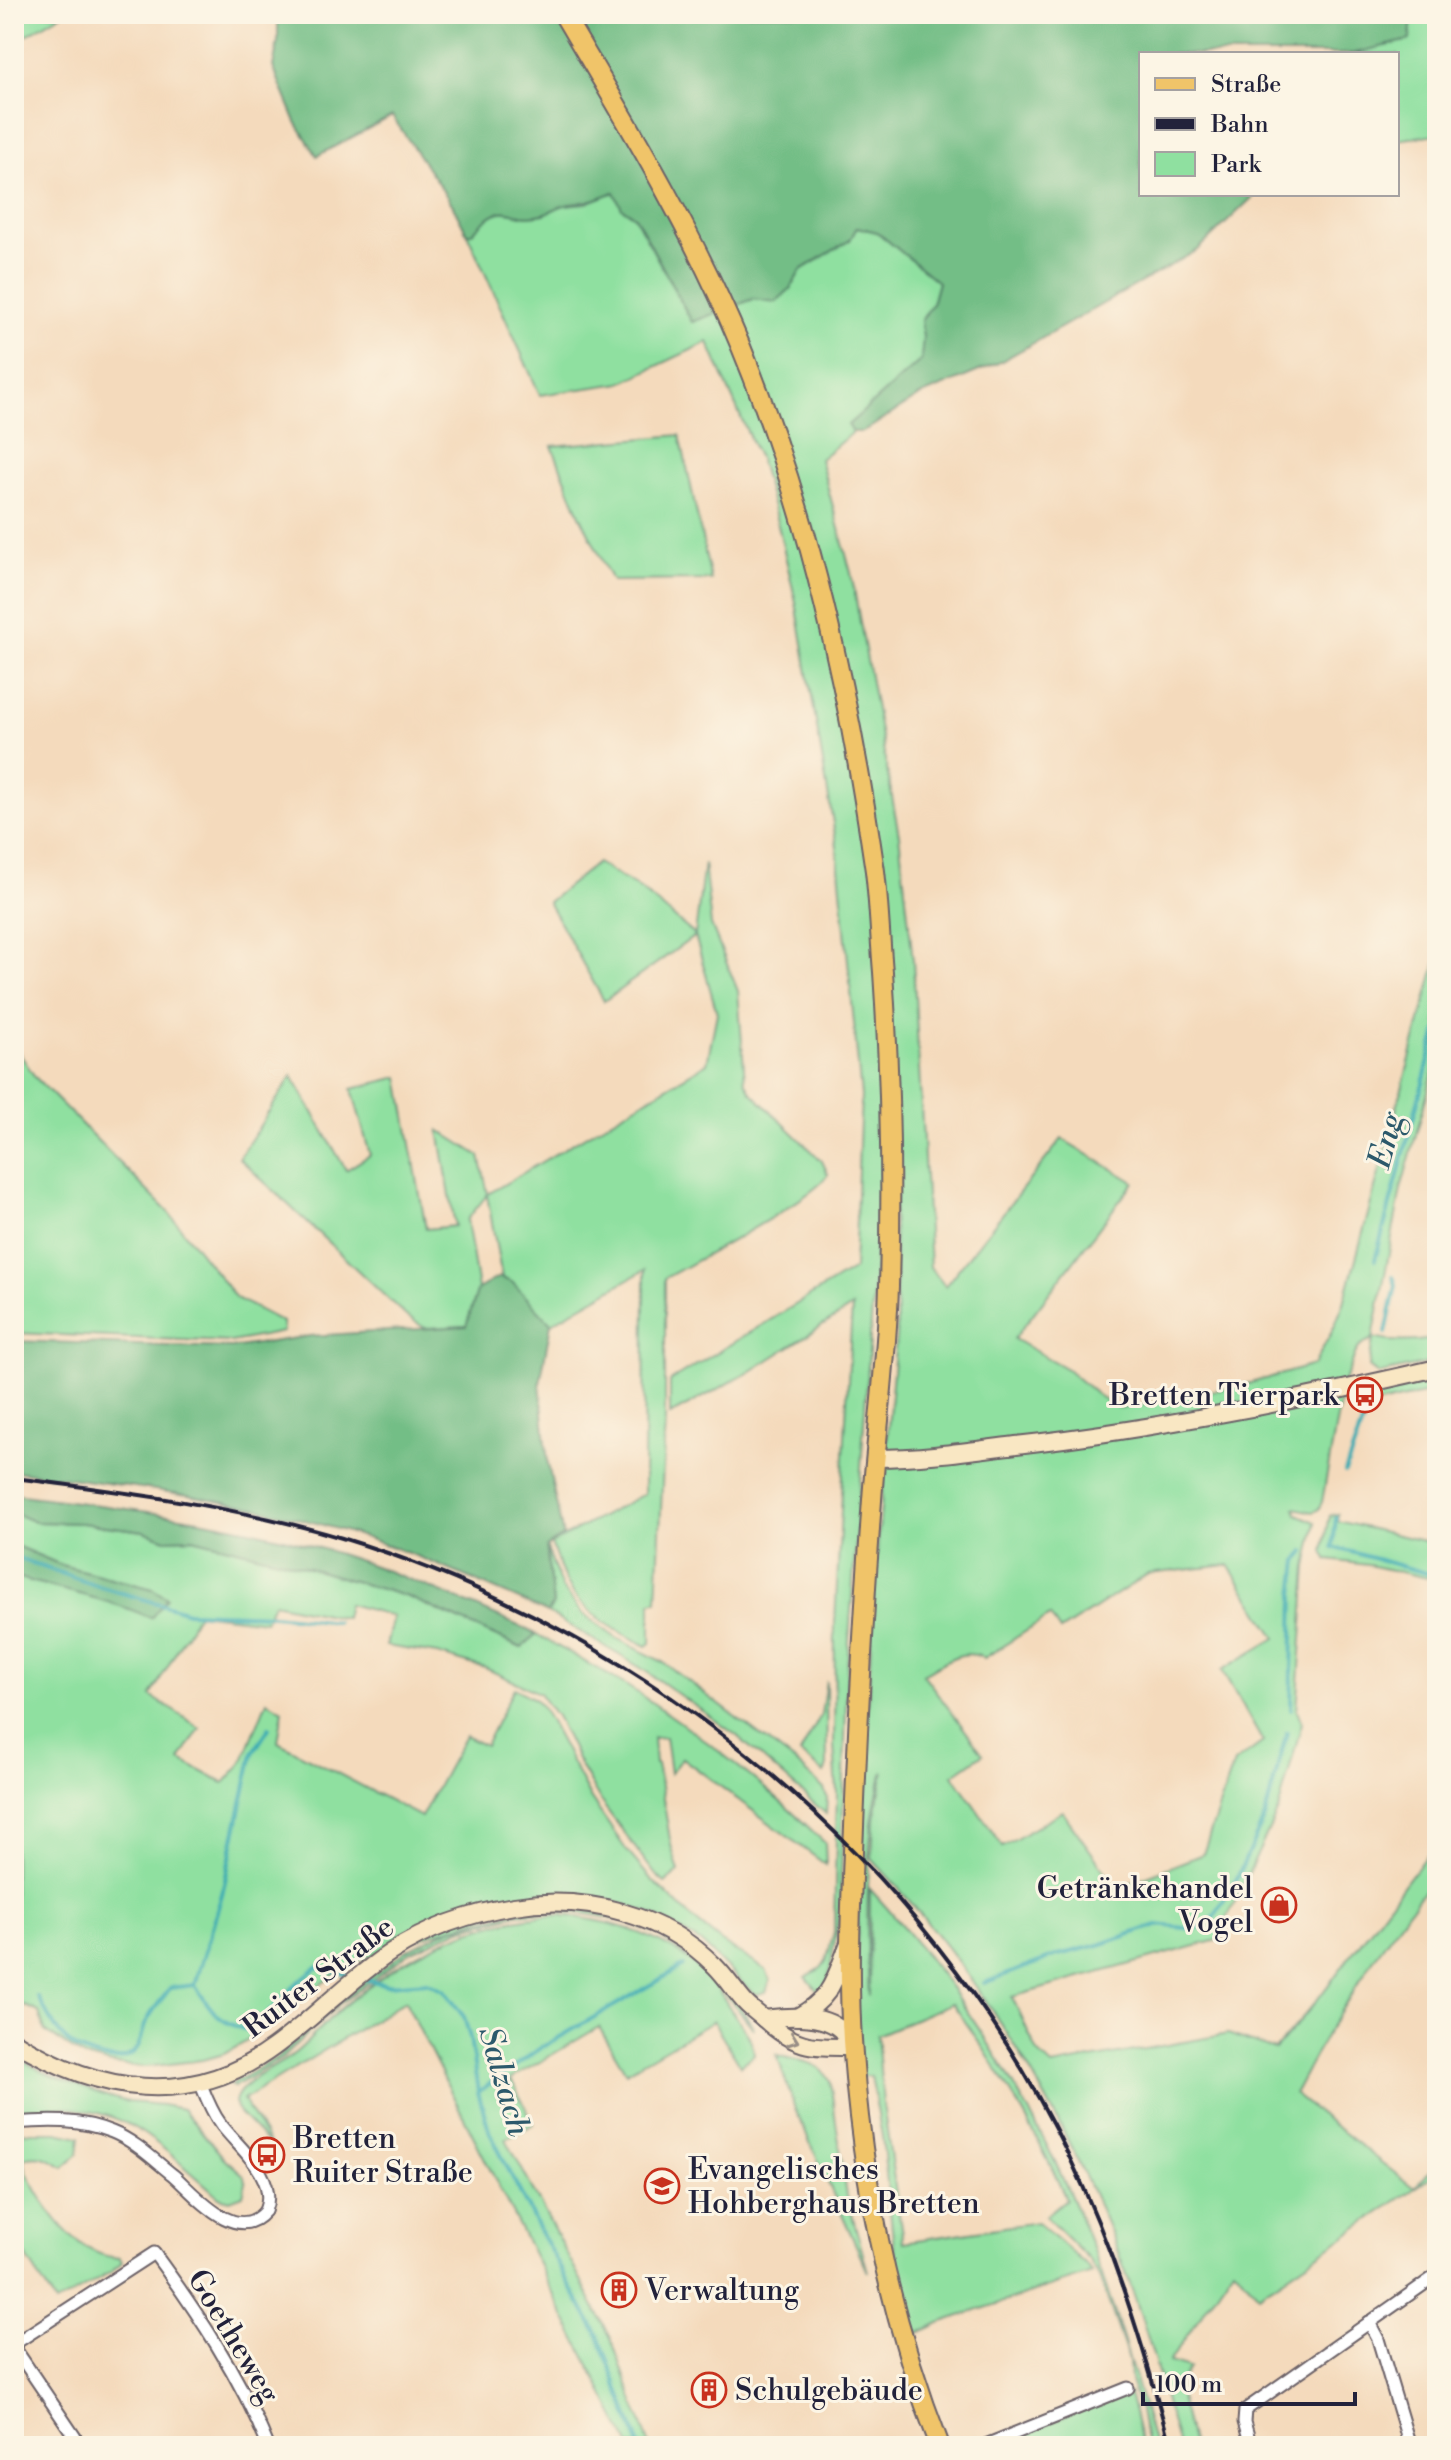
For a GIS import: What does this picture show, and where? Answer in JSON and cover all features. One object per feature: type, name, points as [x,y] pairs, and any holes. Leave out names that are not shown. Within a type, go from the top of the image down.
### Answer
[{"type":"main road","points":[[563,14],[662,185],[739,343],[771,426],[801,519],[837,657],[875,875],[888,1049],[889,1290],[857,1734],[850,1942],[852,2047],[864,2153],[902,2340],[940,2446]]},
{"type":"street","points":[[875,1458],[944,1454],[1146,1427],[1437,1368]]},
{"type":"street","name":"Ruiter Straße","points":[[14,2041],[40,2057],[108,2083],[137,2088],[168,2088],[200,2082],[249,2063],[273,2048],[377,1962],[432,1930],[482,1912],[552,1903],[592,1905],[654,1922],[715,1965],[743,2001],[774,2030],[795,2042],[817,2047],[852,2047]]},
{"type":"street","points":[[797,2017],[814,2008],[828,1994],[850,1942]]},
{"type":"street","points":[[764,2019],[797,2017],[827,2022],[840,2030],[852,2047]]},
{"type":"street","points":[[14,2123],[63,2120],[111,2131],[133,2143],[221,2217],[242,2223],[268,2214],[268,2195],[258,2169],[220,2123],[200,2082]]},
{"type":"street","name":"Goetheweg","points":[[14,2346],[154,2253],[193,2306],[231,2368],[268,2446]]},
{"type":"street","points":[[1251,2446],[1244,2422],[1245,2410],[1437,2275]]},
{"type":"street","points":[[1369,2322],[1378,2339],[1410,2446]]},
{"type":"street","points":[[14,2346],[81,2446]]},
{"type":"street","points":[[983,2446],[1128,2388]]},
{"type":"green space","points":[[14,14],[62,14],[14,43]]},
{"type":"green space","points":[[278,14],[1412,14],[1410,40],[1359,52],[1139,52],[1139,196],[1254,196],[1198,250],[998,363],[920,396],[863,432],[853,432],[848,425],[921,360],[921,321],[932,304],[938,282],[877,232],[857,227],[850,240],[801,270],[790,289],[776,302],[753,299],[692,322],[635,216],[622,208],[614,192],[543,214],[531,216],[501,212],[484,221],[472,233],[467,233],[452,204],[392,116],[317,156],[296,122],[273,67],[278,41]]},
{"type":"green space","points":[[1412,14],[1437,14],[1437,134],[1399,140],[1399,52],[1359,52],[1410,40]]},
{"type":"green space","points":[[614,192],[622,208],[634,216],[692,322],[790,289],[801,270],[850,240],[857,227],[877,232],[938,282],[932,304],[921,321],[921,361],[849,426],[853,432],[820,459],[851,573],[899,835],[913,960],[930,1267],[945,1286],[1062,1139],[1134,1182],[1014,1339],[1067,1369],[1119,1409],[1247,1384],[1314,1365],[1344,1303],[1437,959],[1437,1058],[1401,1189],[1373,1338],[1405,1341],[1437,1338],[1437,1361],[1378,1374],[1369,1367],[1373,1339],[1360,1347],[1344,1380],[1322,1502],[1313,1512],[1295,1508],[1297,1514],[1316,1522],[1307,1567],[1297,1710],[1302,1723],[1278,1811],[1228,1916],[1221,1939],[1012,1997],[1038,2053],[1052,2066],[1228,2034],[1275,2050],[1314,2004],[1437,1841],[1437,1872],[1375,1957],[1325,2036],[1294,2094],[1414,2188],[1437,2164],[1437,2173],[1259,2295],[1234,2267],[1169,2362],[1189,2368],[1177,2386],[1192,2446],[1178,2446],[1130,2283],[1098,2205],[1045,2098],[1016,2047],[949,1950],[872,1859],[874,1820],[884,1771],[873,1814],[870,1842],[867,1914],[869,1997],[870,1889],[941,1975],[974,2021],[1032,2118],[1081,2220],[1101,2272],[1129,2358],[1154,2446],[1147,2446],[1130,2381],[1129,2361],[1100,2277],[1089,2260],[1045,2216],[1066,2199],[1014,2098],[952,2003],[877,2035],[883,2104],[903,2242],[1037,2222],[1092,2273],[939,2323],[917,2334],[894,2247],[882,2136],[871,2076],[855,2077],[852,2047],[873,1598],[897,1326],[889,1062],[847,1669],[840,1913],[828,1980],[820,1994],[806,1977],[826,1961],[834,1932],[837,1792],[834,1746],[835,1622],[852,1307],[748,1373],[670,1415],[670,1381],[854,1269],[861,1096],[837,847],[796,602],[779,529],[760,461],[708,342],[621,383],[540,395],[467,233],[472,233],[487,216],[509,209],[526,216],[545,214],[563,205],[587,203]],"holes":[[[1229,1565],[1276,1638],[1222,1670],[1263,1742],[1234,1763],[1203,1854],[1117,1888],[1062,1811],[1003,1847],[953,1775],[983,1754],[923,1674],[960,1655],[984,1658],[1050,1616],[1060,1631],[1148,1574]]]},
{"type":"green space","points":[[680,435],[711,580],[612,581],[580,515],[552,446]]},
{"type":"green space","points":[[597,863],[640,889],[695,935],[704,863],[711,925],[738,991],[745,1081],[751,1092],[822,1161],[828,1174],[820,1184],[780,1212],[665,1278],[665,1417],[657,1601],[651,1602],[651,1643],[647,1646],[613,1628],[583,1605],[568,1585],[551,1544],[644,1494],[645,1270],[551,1323],[512,1283],[502,1278],[487,1195],[467,1220],[478,1289],[467,1326],[425,1328],[406,1316],[239,1158],[292,1076],[346,1170],[370,1155],[352,1089],[399,1077],[426,1229],[455,1226],[439,1130],[480,1156],[488,1194],[707,1063],[717,1013],[695,936],[604,1001],[548,902]]},
{"type":"green space","points":[[14,1045],[35,1077],[169,1213],[236,1298],[282,1322],[283,1332],[231,1342],[14,1333]]},
{"type":"green space","points":[[499,1277],[512,1282],[551,1323],[540,1383],[548,1464],[563,1536],[546,1547],[553,1604],[548,1613],[422,1558],[304,1520],[180,1494],[14,1471],[14,1341],[231,1348],[310,1336],[466,1326],[478,1289]]},
{"type":"green space","points":[[1437,1377],[1437,1391],[1361,1408],[1358,1403],[1370,1393]]},
{"type":"green space","points":[[14,1494],[178,1516],[300,1542],[413,1581],[536,1634],[522,1648],[408,1597],[193,1538],[166,1539],[144,1531],[82,1523],[35,1522],[14,1513]]},
{"type":"green space","points":[[14,1513],[35,1522],[82,1523],[144,1531],[166,1539],[193,1538],[285,1561],[408,1597],[521,1648],[536,1634],[627,1686],[730,1760],[780,1801],[825,1843],[826,1865],[682,1758],[670,1773],[665,1737],[653,1738],[655,1764],[679,1872],[665,1883],[601,1802],[556,1716],[539,1693],[485,1668],[437,1654],[386,1646],[393,1616],[348,1604],[345,1618],[273,1603],[265,1621],[198,1613],[151,1696],[200,1728],[180,1760],[224,1783],[242,1763],[267,1701],[283,1710],[278,1742],[421,1817],[465,1736],[485,1746],[514,1688],[535,1699],[543,1709],[591,1799],[627,1851],[693,1919],[720,1941],[766,1970],[770,1980],[766,1992],[753,1993],[701,1943],[656,1916],[630,1906],[593,1898],[551,1895],[383,1950],[341,1969],[244,2043],[224,2054],[202,2060],[146,2067],[112,2064],[84,2057],[45,2031],[39,2012],[21,2004],[20,2030],[14,2032],[14,1576],[151,1618],[153,1589],[61,1565],[14,1545]]},
{"type":"green space","points":[[1338,1514],[1337,1521],[1437,1544],[1437,1580],[1328,1560],[1323,1552],[1330,1515]]},
{"type":"green space","points":[[14,1545],[61,1565],[153,1589],[167,1598],[151,1618],[14,1576]]},
{"type":"green space","points":[[546,1546],[562,1588],[582,1613],[616,1638],[663,1662],[795,1762],[824,1789],[826,1814],[736,1735],[641,1668],[548,1613],[553,1604]]},
{"type":"green space","points":[[826,1680],[827,1767],[824,1773],[800,1754],[821,1715]]},
{"type":"green space","points":[[577,1908],[625,1919],[664,1937],[682,1949],[716,1977],[754,2029],[705,1969],[657,1934],[594,1915],[559,1911],[517,1914],[460,1929],[410,1952],[338,2005],[282,2058],[234,2087],[230,2085],[279,2056],[354,1989],[407,1950],[450,1929],[522,1910]]},
{"type":"green space","points":[[560,1915],[602,1922],[642,1934],[696,1965],[714,1984],[746,2031],[754,2054],[741,2066],[713,2021],[626,2072],[599,2027],[499,2086],[512,2081],[534,2124],[506,2139],[611,2338],[650,2446],[630,2446],[405,2001],[243,2100],[272,2147],[239,2113],[235,2102],[251,2081],[295,2053],[333,2015],[415,1956],[469,1931],[498,1923]]},
{"type":"green space","points":[[777,2055],[808,2062],[820,2068],[830,2081],[847,2196],[868,2272],[795,2109]]},
{"type":"green space","points":[[17,2058],[50,2075],[109,2097],[182,2109],[224,2158],[245,2176],[243,2195],[230,2200],[219,2197],[149,2138],[106,2115],[81,2109],[14,2110],[14,2065]]},
{"type":"green space","points":[[57,2132],[80,2137],[78,2154],[64,2167],[49,2159],[35,2156],[24,2158],[31,2180],[45,2204],[71,2236],[93,2251],[120,2258],[122,2262],[111,2272],[56,2304],[14,2237],[14,2133]]},
{"type":"green space","points":[[1129,2393],[1142,2446],[990,2446]]},
{"type":"waterway","name":"Eng","points":[[1375,1260],[1437,1031]]},
{"type":"waterway","name":"Eng","points":[[1386,1333],[1396,1285],[1393,1276]]},
{"type":"waterway","name":"Eng","points":[[1345,1472],[1367,1410]]},
{"type":"waterway","points":[[1336,1517],[1333,1547],[1437,1576]]},
{"type":"waterway","points":[[1291,1709],[1294,1595],[1298,1561],[1305,1551]]},
{"type":"waterway","points":[[14,1557],[188,1612],[274,1615],[336,1622]]},
{"type":"waterway","points":[[195,1985],[222,1894],[253,1753],[269,1728]]},
{"type":"waterway","points":[[984,1983],[1058,1955],[1157,1925],[1195,1929],[1214,1917],[1237,1878],[1265,1816],[1287,1732]]},
{"type":"waterway","points":[[478,2092],[541,2048],[683,1966]]},
{"type":"waterway","name":"Salzach","points":[[38,1997],[56,2029],[70,2044],[91,2054],[115,2059],[126,2057],[136,2050],[147,2020],[170,1988],[195,1985],[217,2016],[251,2031],[299,1981],[317,1967],[353,1976]]},
{"type":"waterway","name":"Salzach","points":[[365,1979],[387,1985],[427,1982],[444,1990],[464,2017],[478,2092],[490,2133],[539,2230],[599,2337],[640,2446]]},
{"type":"railway","points":[[14,1478],[138,1495],[262,1517],[342,1538],[457,1580],[567,1633],[671,1698],[768,1772],[858,1855],[938,1947],[1009,2047],[1068,2154],[1099,2225],[1138,2334],[1170,2446]]},
{"type":"place","name":"Bretten Tierpark","points":[[1365,1395]]},
{"type":"place","name":"Getränkehandel Vogel","points":[[1279,1905]]},
{"type":"place","name":"Bretten Ruiter Straße","points":[[267,2155]]},
{"type":"place","name":"Evangelisches Hohberghaus Bretten","points":[[662,2186]]},
{"type":"place","name":"Verwaltung","points":[[619,2290]]},
{"type":"place","name":"Schulgebäude","points":[[709,2390]]}]
